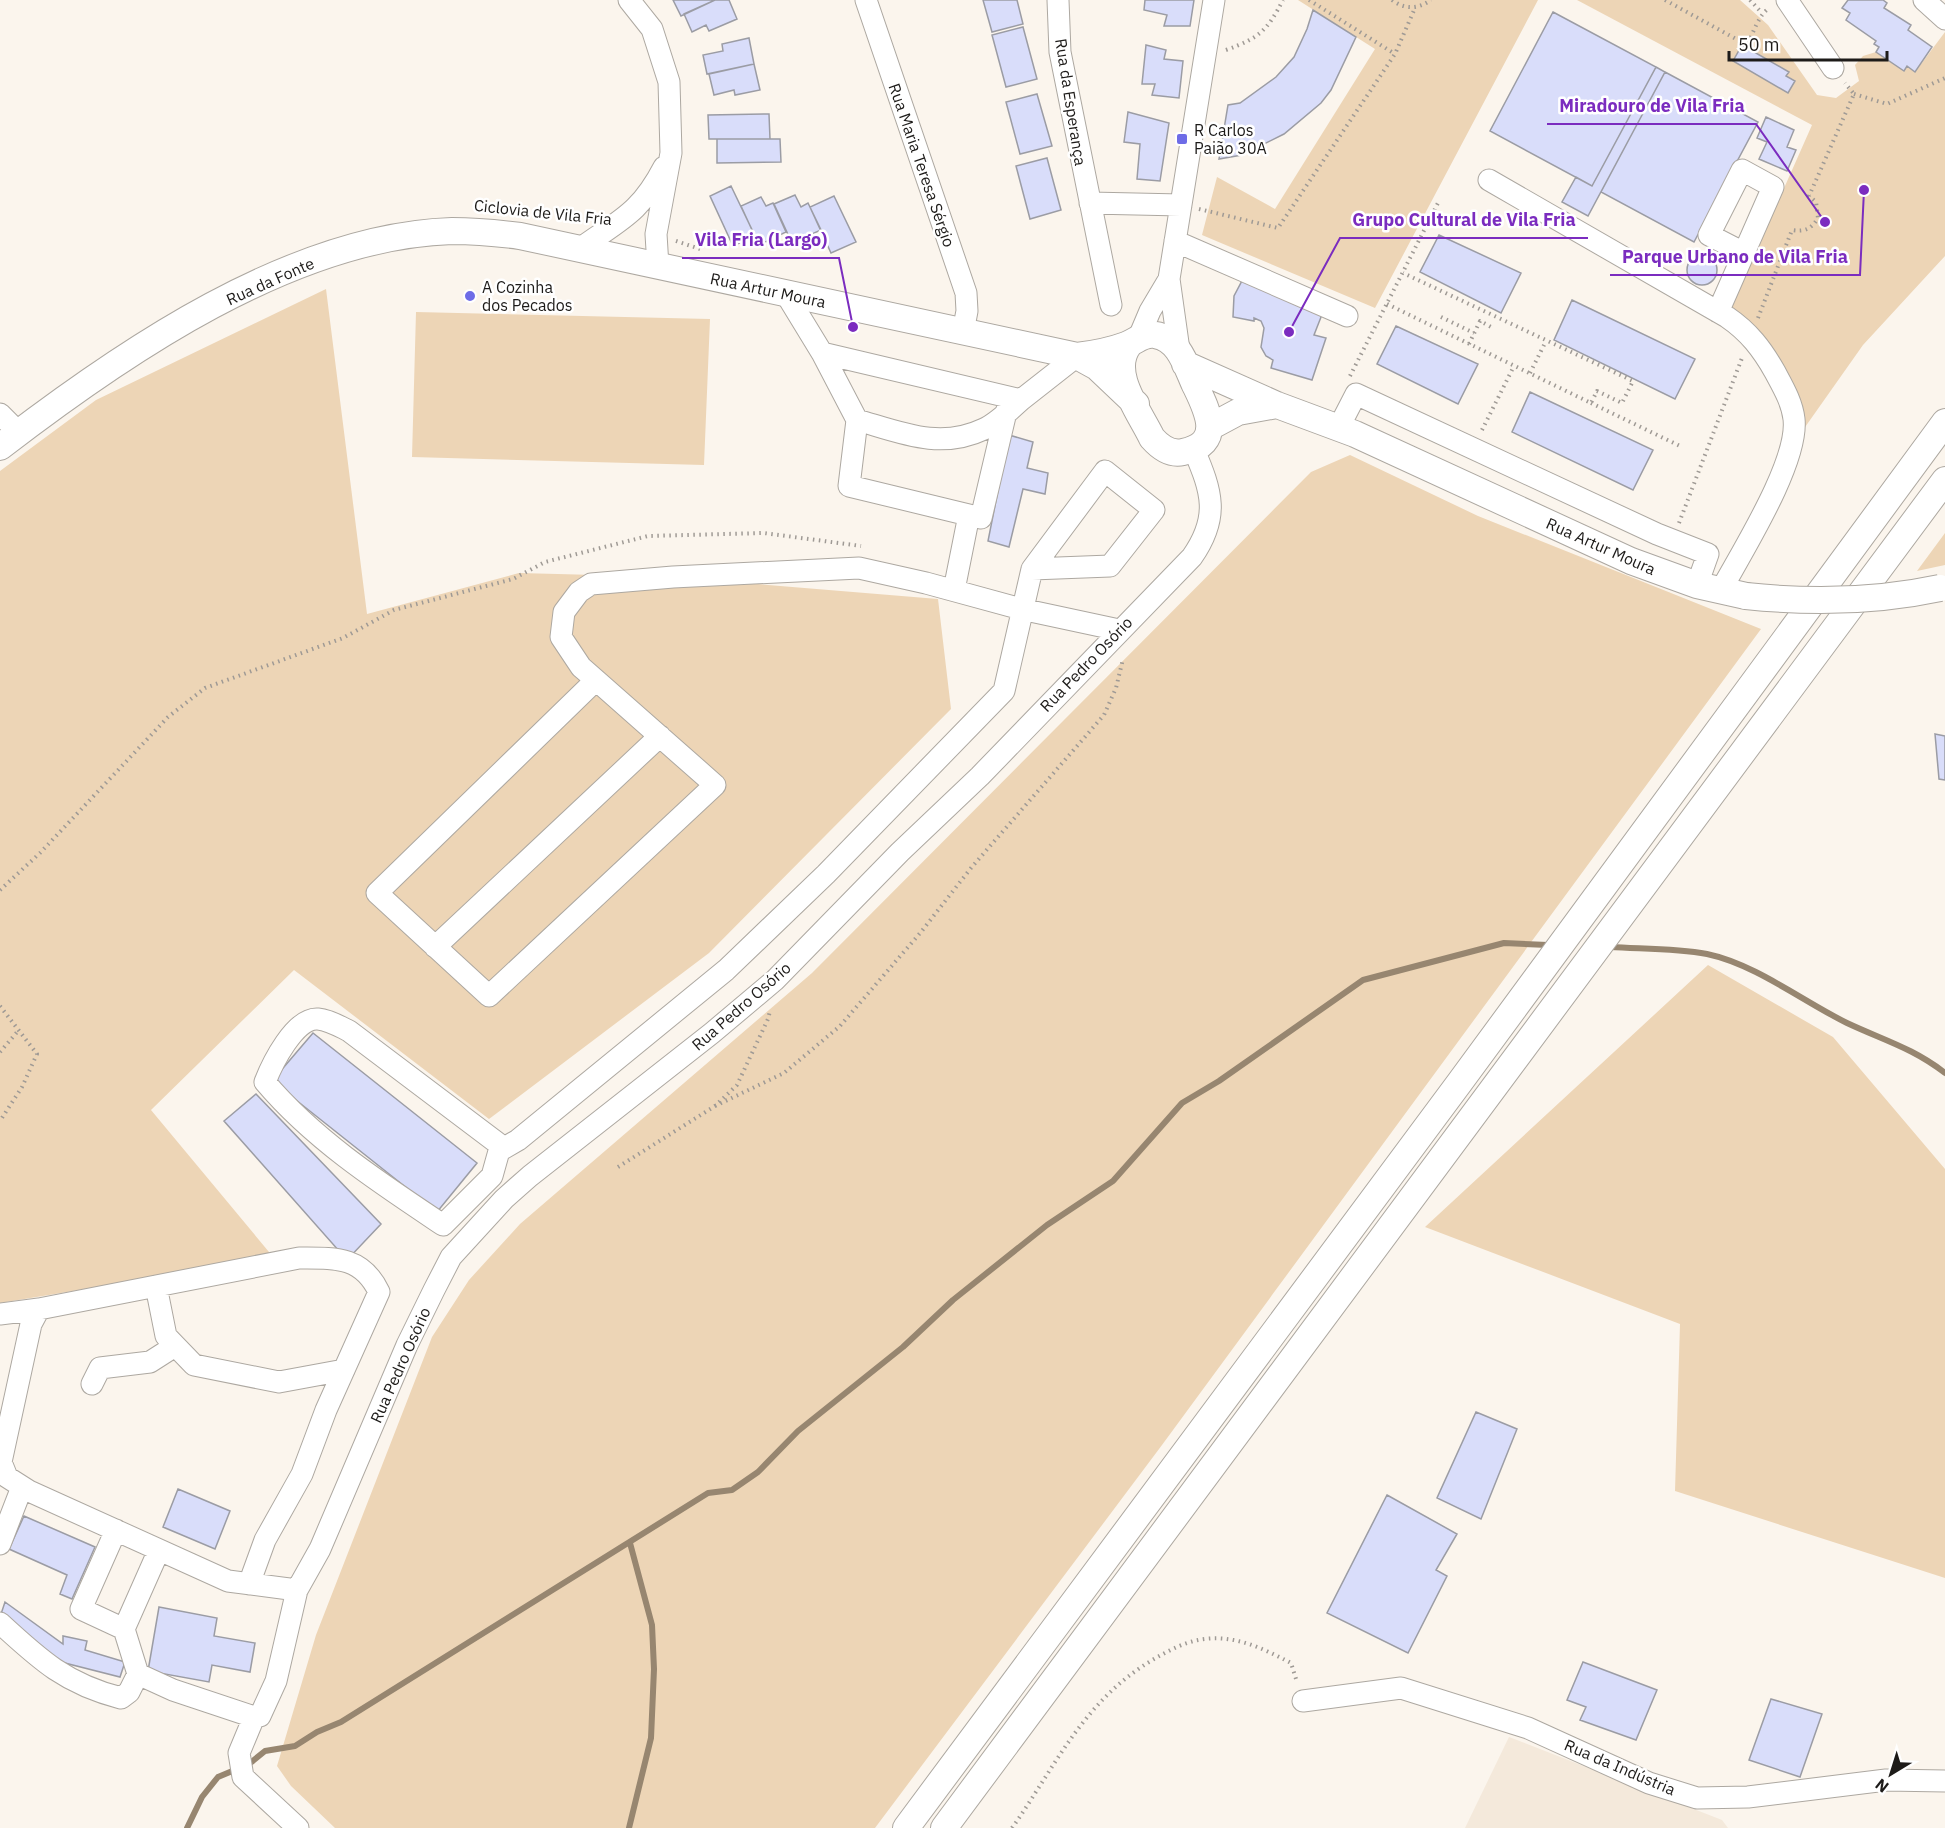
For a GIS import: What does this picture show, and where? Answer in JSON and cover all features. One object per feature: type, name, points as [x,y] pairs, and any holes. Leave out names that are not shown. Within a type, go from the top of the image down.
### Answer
[{"type":"main road","name":"Rua da Fonte","points":[[9,440],[109,367],[161,334],[246,290],[318,259],[353,247],[451,231],[520,236],[578,250]]},
{"type":"main road","name":"Rua Artur Moura","points":[[578,250],[1077,356],[1159,335],[1168,339],[1182,357],[1277,405],[1339,427],[1630,561],[1708,589],[1746,596],[1810,602],[1840,602],[1907,595],[1942,587]]},
{"type":"main road","points":[[1134,341],[1121,358],[1120,368],[1158,445],[1172,452],[1194,450],[1203,443],[1210,427],[1210,415],[1182,357]]},
{"type":"main road","points":[[1077,356],[1097,367],[1136,404]]},
{"type":"main road","name":"Rua Artur Moura","points":[[1210,427],[1238,412],[1277,405]]},
{"type":"main road","points":[[906,1828],[1945,422]]},
{"type":"main road","points":[[944,1828],[1945,480]]},
{"type":"street","points":[[629,0],[652,29],[669,82],[671,153],[656,234],[658,266]]},
{"type":"street","name":"Rua Maria Teresa Sérgio","points":[[866,0],[966,293],[967,311],[963,332]]},
{"type":"street","name":"Rua da Esperança","points":[[1058,0],[1060,52],[1090,203],[1102,251],[1111,305]]},
{"type":"street","points":[[1182,357],[1169,279],[1214,0]]},
{"type":"street","points":[[1787,0],[1833,68]]},
{"type":"street","points":[[1924,0],[1945,19]]},
{"type":"street","points":[[578,250],[629,216],[654,185],[671,153]]},
{"type":"street","points":[[1489,180],[1718,312],[1751,335],[1765,354],[1788,397],[1794,432],[1789,452],[1764,511],[1708,589]]},
{"type":"street","points":[[1090,203],[1181,205]]},
{"type":"street","points":[[1175,242],[1347,316]]},
{"type":"street","points":[[1718,312],[1744,253]]},
{"type":"street","points":[[1134,341],[1169,279]]},
{"type":"street","points":[[786,294],[822,354],[857,420],[849,486],[981,518],[1014,406]]},
{"type":"street","points":[[822,354],[1014,406]]},
{"type":"street","points":[[857,420],[908,435],[951,441],[986,429],[1077,356]]},
{"type":"street","points":[[1339,427],[1356,394],[1708,554],[1708,589]]},
{"type":"street","points":[[0,414],[9,440]]},
{"type":"street","name":"Rua Pedro Osório","points":[[254,1717],[260,1716],[276,1681],[297,1590],[320,1549],[407,1345],[451,1257],[504,1199],[530,1176],[712,1033],[775,980],[900,852],[980,776],[1192,557],[1206,535],[1210,521],[1211,499],[1206,477],[1194,450]]},
{"type":"street","points":[[504,1148],[349,1031],[325,1021],[315,1019],[305,1023],[297,1030],[274,1060],[265,1082],[306,1124],[380,1182],[443,1225],[492,1176],[499,1151],[518,1140],[726,970],[826,874],[1004,691],[1032,569],[1105,471],[1154,510],[1110,566],[1032,569]]},
{"type":"street","points":[[954,590],[969,515]]},
{"type":"street","points":[[596,680],[376,893],[489,996],[715,785],[660,736],[596,680],[581,667],[561,637],[564,612],[579,592],[591,584],[859,568],[954,590],[1021,609],[1119,630]]},
{"type":"street","points":[[435,947],[660,736]]},
{"type":"street","points":[[0,1314],[39,1309],[299,1258],[333,1258],[358,1265],[372,1276],[379,1292],[344,1370],[302,1474],[265,1539],[249,1584]]},
{"type":"street","points":[[156,1286],[166,1336],[194,1365],[279,1382],[344,1370]]},
{"type":"street","points":[[39,1309],[31,1324],[6,1412],[1,1462],[7,1477],[22,1487],[228,1581],[297,1590]]},
{"type":"street","points":[[92,1384],[100,1368],[150,1362],[176,1346]]},
{"type":"street","points":[[0,1544],[22,1487]]},
{"type":"street","points":[[116,1530],[81,1609],[124,1629]]},
{"type":"street","points":[[0,1623],[45,1665],[96,1692],[121,1698],[129,1692],[138,1674],[124,1629],[159,1550]]},
{"type":"street","points":[[138,1674],[173,1690],[254,1717],[239,1752],[243,1777],[298,1828]]},
{"type":"street","name":"Rua da Indústria","points":[[1303,1701],[1401,1688],[1528,1728],[1649,1783],[1697,1798],[1748,1797],[1886,1780],[1945,1781]]},
{"type":"path","points":[[1204,57],[1260,35],[1272,23],[1283,0]]},
{"type":"path","points":[[1309,0],[1395,54]]},
{"type":"path","points":[[1392,0],[1404,7],[1414,8],[1431,0]]},
{"type":"path","points":[[1665,0],[1746,45],[1758,26]]},
{"type":"path","points":[[1750,0],[1762,14]]},
{"type":"path","points":[[1181,205],[1278,228],[1395,54],[1414,8]]},
{"type":"path","points":[[1833,68],[1854,94],[1887,104],[1945,78]]},
{"type":"path","points":[[1673,540],[1792,230],[1803,232],[1812,227],[1818,218],[1816,202],[1809,196],[1854,94]]},
{"type":"path","points":[[1356,394],[1350,375],[1439,201]]},
{"type":"path","points":[[656,234],[707,252]]},
{"type":"path","points":[[1403,273],[1633,381],[1622,403],[1597,391],[1591,403]]},
{"type":"path","points":[[1387,304],[1680,446]]},
{"type":"path","points":[[1487,325],[1492,315]]},
{"type":"path","points":[[1441,317],[1474,333]]},
{"type":"path","points":[[1469,344],[1480,321],[1493,328]]},
{"type":"path","points":[[1530,373],[1546,341]]},
{"type":"path","points":[[1473,448],[1514,366]]},
{"type":"path","points":[[0,890],[40,853],[168,717],[205,688],[343,638],[394,610],[513,579],[545,562],[648,536],[764,534],[870,548]]},
{"type":"path","points":[[618,1167],[715,1106],[784,1073],[832,1033],[921,932],[971,868],[1104,715],[1116,688],[1127,644],[1119,630]]},
{"type":"path","points":[[715,1106],[736,1085],[768,1019],[775,980]]},
{"type":"path","points":[[0,1006],[37,1054],[22,1087],[0,1121]]},
{"type":"path","points":[[0,1052],[18,1031]]},
{"type":"path","points":[[1012,1828],[1084,1718],[1140,1667],[1188,1642],[1206,1638],[1242,1642],[1291,1663],[1303,1701]]},
{"type":"shaded area","points":[[1298,0],[1538,0],[1375,308],[1202,235],[1217,177],[1275,209],[1375,49]]},
{"type":"shaded area","points":[[1577,0],[1740,0],[1768,25],[1817,95],[1836,98],[1859,81],[1855,65],[1863,56],[1876,52],[1904,70],[1907,66],[1915,72],[1945,32],[1945,256],[1863,345],[1803,430],[1730,310],[1812,125]]},
{"type":"shaded area","points":[[326,289],[367,614],[519,573],[673,577],[938,599],[951,709],[709,953],[489,1119],[294,970],[151,1110],[274,1258],[0,1303],[0,471],[96,400]]},
{"type":"shaded area","points":[[416,312],[710,319],[704,465],[412,457]]},
{"type":"shaded area","points":[[1350,455],[1478,516],[1761,629],[1162,1445],[875,1828],[335,1828],[291,1786],[277,1766],[316,1635],[432,1337],[469,1280],[520,1224],[812,973],[1311,472]]},
{"type":"shaded area","points":[[1945,533],[1945,565],[1917,571]]},
{"type":"shaded area","points":[[1708,965],[1833,1037],[1945,1169],[1945,1578],[1675,1491],[1680,1324],[1425,1227]]},
{"type":"shaded area","points":[[1509,1737],[1722,1820],[1728,1828],[1465,1828]]},
{"type":"building","points":[[673,0],[715,0],[681,16]]},
{"type":"building","points":[[715,0],[729,0],[737,19],[709,31],[706,25],[692,32],[684,14]]},
{"type":"building","points":[[983,0],[1017,0],[1023,24],[992,32]]},
{"type":"building","points":[[1145,0],[1194,0],[1190,26],[1164,26],[1167,15],[1144,10]]},
{"type":"building","points":[[1848,0],[1883,0],[1887,3],[1884,8],[1911,25],[1908,30],[1932,47],[1915,72],[1907,66],[1904,71],[1876,52],[1879,47],[1874,44],[1876,41],[1846,20],[1850,13],[1842,8]]},
{"type":"building","points":[[1313,10],[1356,37],[1331,90],[1321,103],[1284,134],[1242,155],[1219,159],[1228,105],[1240,103],[1276,77],[1294,57]]},
{"type":"building","points":[[1553,12],[1656,67],[1592,186],[1490,131]]},
{"type":"building","points":[[1023,27],[1037,79],[1006,87],[992,35]]},
{"type":"building","points":[[749,38],[754,64],[707,74],[703,55],[723,51],[722,44]]},
{"type":"building","points":[[1146,45],[1166,50],[1164,59],[1183,61],[1179,98],[1152,95],[1155,84],[1142,84]]},
{"type":"building","points":[[1742,45],[1789,72],[1786,76],[1795,81],[1788,93],[1733,61]]},
{"type":"building","points":[[754,64],[760,90],[735,95],[734,90],[714,95],[709,74]]},
{"type":"building","points":[[1656,67],[1665,72],[1588,216],[1562,202],[1576,177],[1592,186]]},
{"type":"building","points":[[1665,72],[1758,122],[1694,242],[1601,192]]},
{"type":"building","points":[[1037,94],[1052,146],[1020,154],[1006,102]]},
{"type":"building","points":[[1128,112],[1169,123],[1160,181],[1137,179],[1140,144],[1124,142]]},
{"type":"building","points":[[769,114],[770,139],[709,139],[708,115]]},
{"type":"building","points":[[1766,117],[1794,130],[1787,147],[1796,150],[1787,171],[1759,159],[1767,142],[1757,138]]},
{"type":"building","points":[[717,139],[780,139],[781,162],[717,163]]},
{"type":"building","points":[[1047,158],[1061,210],[1030,219],[1016,166]]},
{"type":"building","points":[[731,186],[755,236],[733,246],[710,196]]},
{"type":"building","points":[[795,195],[801,207],[808,203],[821,230],[792,243],[774,204]]},
{"type":"building","points":[[834,196],[856,242],[831,253],[810,207]]},
{"type":"building","points":[[761,197],[766,206],[773,203],[786,232],[759,245],[741,206]]},
{"type":"building","points":[[1439,235],[1521,273],[1501,313],[1420,272]]},
{"type":"building","points":[[1702,255],[1713,259],[1717,270],[1713,281],[1702,285],[1691,281],[1687,270],[1691,259]]},
{"type":"building","points":[[1244,277],[1323,312],[1314,335],[1326,338],[1312,380],[1271,368],[1273,360],[1266,356],[1261,347],[1264,328],[1261,321],[1254,318],[1254,321],[1233,317],[1234,296]]},
{"type":"building","points":[[1572,300],[1695,359],[1675,399],[1554,340]]},
{"type":"building","points":[[1396,326],[1478,364],[1458,404],[1377,364]]},
{"type":"building","points":[[1530,392],[1653,450],[1633,490],[1512,432]]},
{"type":"building","points":[[1009,435],[1033,442],[1027,468],[1048,473],[1045,494],[1023,489],[1009,547],[988,541]]},
{"type":"building","points":[[1935,734],[1945,736],[1945,780],[1939,779]]},
{"type":"building","points":[[313,1033],[477,1163],[437,1212],[272,1081]]},
{"type":"building","points":[[256,1094],[381,1224],[347,1260],[224,1121]]},
{"type":"building","points":[[1476,1412],[1517,1429],[1481,1519],[1437,1498]]},
{"type":"building","points":[[178,1489],[230,1511],[215,1549],[163,1527]]},
{"type":"building","points":[[1387,1495],[1457,1534],[1436,1570],[1447,1576],[1408,1653],[1327,1613]]},
{"type":"building","points":[[24,1516],[95,1547],[72,1599],[60,1594],[67,1575],[9,1549]]},
{"type":"building","points":[[5,1602],[63,1644],[63,1636],[87,1641],[85,1650],[125,1662],[120,1677],[57,1661],[0,1617]]},
{"type":"building","points":[[159,1607],[217,1618],[214,1636],[255,1643],[250,1672],[212,1665],[209,1682],[148,1671]]},
{"type":"building","points":[[1583,1662],[1657,1690],[1636,1740],[1580,1720],[1586,1707],[1567,1700]]},
{"type":"building","points":[[1771,1699],[1822,1714],[1800,1777],[1749,1760]]},
{"type":"waterway","points":[[187,1828],[202,1797],[218,1777],[249,1764],[265,1751],[295,1746],[317,1732],[341,1722],[708,1493],[732,1490],[758,1472],[798,1431],[903,1347],[953,1300],[1047,1225],[1113,1181],[1182,1103],[1219,1081],[1363,980],[1504,943],[1548,945]]},
{"type":"waterway","points":[[1610,947],[1683,951],[1725,959],[1761,975],[1847,1023],[1909,1051],[1945,1073]]},
{"type":"waterway","points":[[629,1828],[651,1738],[654,1669],[652,1625],[630,1543]]},
{"type":"place","name":"R Carlos Paião 30A","points":[[1182,139]]},
{"type":"place","name":"Parque Urbano de Vila Fria","points":[[1864,190]]},
{"type":"place","name":"Miradouro de Vila Fria","points":[[1825,222]]},
{"type":"place","name":"A Cozinha dos Pecados","points":[[470,296]]},
{"type":"place","name":"Vila Fria (Largo)","points":[[853,327]]},
{"type":"place","name":"Grupo Cultural de Vila Fria","points":[[1289,332]]}]
